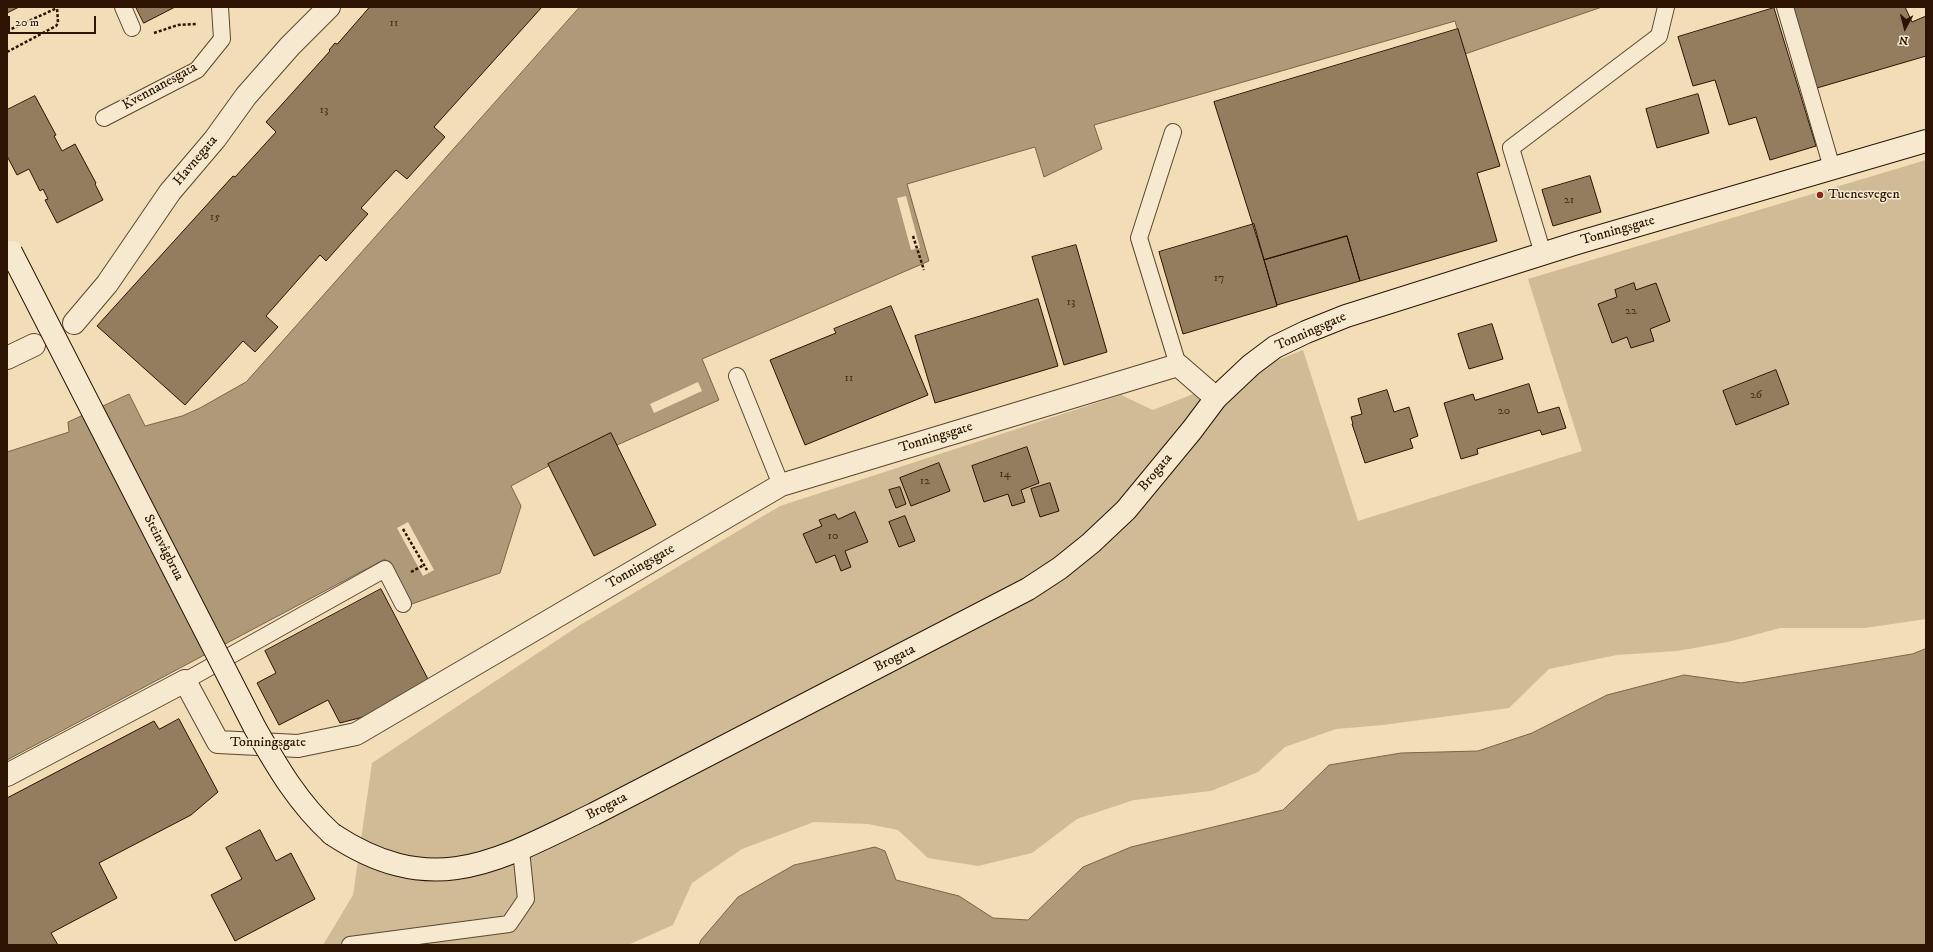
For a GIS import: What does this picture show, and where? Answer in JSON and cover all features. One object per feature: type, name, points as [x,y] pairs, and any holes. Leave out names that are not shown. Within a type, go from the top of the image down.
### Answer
[{"type":"main road","name":"Havnegata","points":[[74,324],[107,284],[170,192],[215,139],[246,96],[290,46],[329,7]]},
{"type":"main road","name":"Tonningsgate","points":[[1216,398],[1251,365],[1275,347],[1306,332],[1346,316],[1543,254],[1926,140]]},
{"type":"main road","name":"Steinvågbrua","points":[[9,248],[255,728],[297,798],[314,818],[332,834]]},
{"type":"main road","points":[[7,358],[34,345]]},
{"type":"main road","name":"Tonningsgate","points":[[185,681],[218,742],[298,746],[356,734],[781,485],[1178,365]]},
{"type":"main road","points":[[1178,365],[1216,398]]},
{"type":"main road","name":"Brogata","points":[[332,834],[354,848],[385,862],[401,867],[451,870],[483,864],[521,850],[594,814],[1028,589],[1060,568],[1091,543],[1126,510],[1192,430],[1216,398]]},
{"type":"main road","points":[[7,775],[185,681]]},
{"type":"lane","points":[[123,7],[132,28]]},
{"type":"lane","name":"Kvennanesgata","points":[[104,118],[197,70],[222,39],[220,7]]},
{"type":"lane","points":[[1543,254],[1511,148],[1659,36],[1666,7]]},
{"type":"lane","points":[[1785,7],[1832,168]]},
{"type":"lane","points":[[1172,132],[1139,238],[1178,365]]},
{"type":"lane","points":[[737,376],[781,485]]},
{"type":"lane","points":[[185,681],[385,568],[403,604]]},
{"type":"lane","points":[[350,945],[509,924],[526,899],[521,850]]},
{"type":"path","points":[[7,31],[57,7],[58,23],[56,26],[7,52]]},
{"type":"path","points":[[153,34],[178,25],[202,24]]},
{"type":"path","points":[[913,236],[924,270]]},
{"type":"path","points":[[403,529],[427,570]]},
{"type":"shaded area","points":[[580,7],[1602,7],[1465,54],[1455,21],[1094,125],[1102,149],[1044,177],[1035,147],[907,184],[929,261],[702,359],[719,400],[617,445],[610,433],[511,486],[521,506],[500,573],[409,605],[385,559],[7,760],[7,452],[69,432],[68,422],[129,394],[145,426],[182,416],[200,408],[246,382]]},
{"type":"shaded area","points":[[1926,160],[1926,619],[1865,628],[1780,628],[1728,642],[1677,651],[1617,655],[1549,669],[1509,708],[1383,725],[1336,729],[1285,747],[1258,772],[1211,791],[1134,800],[1077,819],[1032,853],[978,866],[928,858],[898,830],[868,824],[814,822],[742,849],[692,883],[673,925],[628,945],[323,945],[353,895],[372,763],[580,625],[780,506],[1121,395],[1153,410],[1303,350],[1358,521],[1582,451],[1528,279]]},
{"type":"shaded area","points":[[1926,649],[1926,945],[699,945],[701,940],[738,897],[794,865],[875,847],[885,851],[896,880],[959,896],[993,918],[1028,920],[1083,867],[1131,847],[1283,810],[1329,765],[1401,753],[1478,751],[1532,733],[1607,695],[1684,675],[1741,683],[1912,654]]},
{"type":"pier","points":[[906,196],[920,248],[911,250],[897,198]]},
{"type":"pier","points":[[698,382],[702,391],[654,413],[650,404]]},
{"type":"pier","points":[[408,522],[434,570],[423,576],[397,528]]},
{"type":"building","points":[[7,7],[19,7],[7,13]]},
{"type":"building","points":[[136,7],[175,7],[144,23]]},
{"type":"building","points":[[370,7],[542,7],[434,127],[445,137],[407,179],[396,170],[361,208],[368,214],[326,261],[320,255],[266,316],[278,327],[255,352],[243,341],[185,405],[97,326],[233,176],[235,177],[276,132],[266,122],[330,51],[329,50],[335,43],[337,44]]},
{"type":"building","points":[[1793,7],[1905,7],[1912,22],[1926,16],[1926,56],[1817,88]]},
{"type":"building","points":[[1774,8],[1816,146],[1770,160],[1756,117],[1729,125],[1715,80],[1693,86],[1678,37]]},
{"type":"building","points":[[1458,29],[1500,166],[1477,173],[1497,241],[1360,281],[1347,236],[1264,260],[1214,102]]},
{"type":"building","points":[[1698,94],[1709,133],[1657,148],[1646,109]]},
{"type":"building","points":[[35,96],[56,135],[54,136],[62,151],[75,144],[96,183],[95,184],[103,200],[57,223],[45,200],[48,199],[43,189],[40,191],[29,169],[17,175],[7,156],[7,110]]},
{"type":"building","points":[[1590,176],[1601,212],[1553,226],[1542,190]]},
{"type":"building","points":[[1254,224],[1277,306],[1183,334],[1159,252]]},
{"type":"building","points":[[1347,236],[1360,281],[1277,305],[1264,260]]},
{"type":"building","points":[[1076,245],[1107,352],[1064,365],[1032,257]]},
{"type":"building","points":[[1634,283],[1636,290],[1656,283],[1670,321],[1650,329],[1654,341],[1631,348],[1627,337],[1612,343],[1598,304],[1617,297],[1615,290]]},
{"type":"building","points":[[1038,299],[1058,366],[935,403],[915,336]]},
{"type":"building","points":[[891,306],[928,395],[805,445],[770,360],[836,333],[834,329]]},
{"type":"building","points":[[1492,324],[1503,359],[1469,369],[1458,334]]},
{"type":"building","points":[[1776,370],[1789,404],[1736,425],[1723,391]]},
{"type":"building","points":[[1529,384],[1538,413],[1559,407],[1566,428],[1542,435],[1540,430],[1477,449],[1478,454],[1461,459],[1444,403],[1473,394],[1475,400]]},
{"type":"building","points":[[1387,390],[1394,412],[1409,407],[1418,436],[1410,439],[1413,448],[1365,463],[1351,417],[1362,414],[1358,399]]},
{"type":"building","points":[[611,433],[656,525],[594,556],[548,464]]},
{"type":"building","points":[[1027,447],[1039,483],[1021,490],[1025,502],[1012,506],[1008,494],[984,502],[972,466]]},
{"type":"building","points":[[939,463],[950,491],[911,506],[900,478]]},
{"type":"building","points":[[1050,483],[1059,511],[1040,517],[1031,489]]},
{"type":"building","points":[[900,487],[906,504],[896,508],[889,490]]},
{"type":"building","points":[[855,512],[868,542],[845,551],[851,567],[841,571],[835,555],[816,563],[803,534],[822,526],[819,520],[835,514],[838,519]]},
{"type":"building","points":[[905,516],[915,541],[899,547],[889,522]]},
{"type":"building","points":[[381,589],[430,683],[371,715],[340,723],[328,700],[279,725],[257,683],[276,673],[265,651]]},
{"type":"building","points":[[179,719],[218,792],[191,815],[99,863],[117,898],[51,933],[58,945],[7,945],[7,798],[154,721],[159,729]]},
{"type":"building","points":[[260,830],[276,861],[291,853],[315,899],[235,941],[211,895],[242,879],[226,848]]},
{"type":"place","name":"Tuenesvegen","points":[[1820,195]]}]
